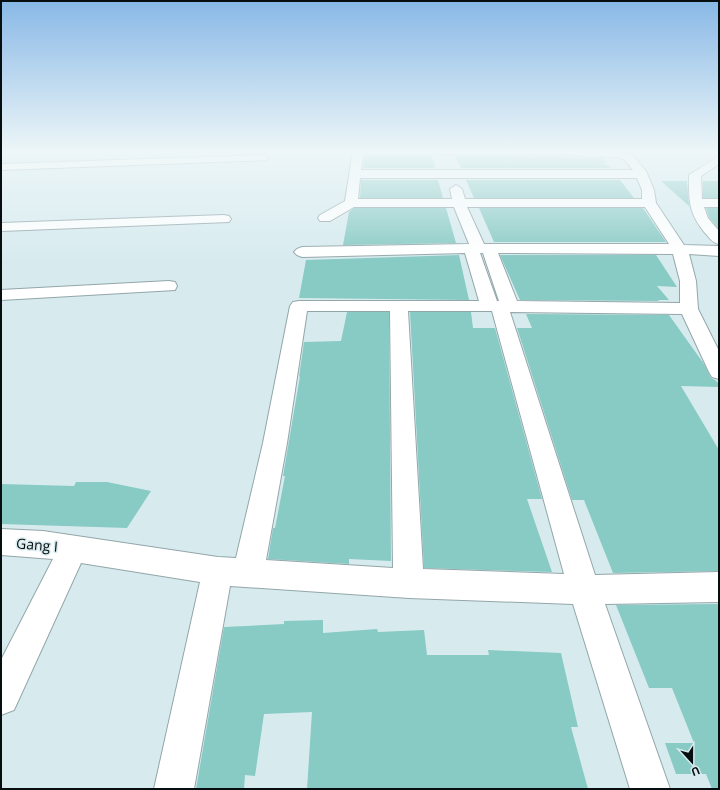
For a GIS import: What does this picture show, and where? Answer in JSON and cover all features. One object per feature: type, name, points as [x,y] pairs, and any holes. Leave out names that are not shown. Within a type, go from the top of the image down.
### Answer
[{"type":"street","points":[[351,203],[353,188]]},
{"type":"street","points":[[455,188],[458,203],[480,248],[500,306],[584,590],[650,789]]},
{"type":"street","points":[[647,188],[649,204],[685,249],[689,309],[719,372]]},
{"type":"street","points":[[302,252],[480,248],[685,249],[719,247],[701,219],[696,202],[695,188]]},
{"type":"street","points":[[696,202],[719,203]]},
{"type":"street","points":[[325,218],[351,203],[649,204]]},
{"type":"street","points":[[1,227],[224,219]]},
{"type":"street","points":[[1,295],[169,286]]},
{"type":"street","points":[[174,789],[233,572],[275,443],[299,306],[500,306],[689,309]]},
{"type":"street","points":[[399,306],[410,583]]},
{"type":"street","name":"Gang I","points":[[1,542],[43,544],[233,572],[410,583],[584,590],[719,587]]},
{"type":"street","points":[[1,697],[73,549]]},
{"type":"building","points":[[361,188],[440,188],[443,198],[360,198]]},
{"type":"building","points":[[469,188],[626,188],[634,198],[474,198]]},
{"type":"building","points":[[669,188],[688,188],[689,206]]},
{"type":"building","points":[[703,188],[719,188],[719,198],[703,198]]},
{"type":"building","points":[[354,208],[446,208],[456,243],[343,245],[349,212]]},
{"type":"building","points":[[479,208],[643,208],[666,242],[494,242]]},
{"type":"building","points":[[706,208],[719,208],[719,229],[709,217]]},
{"type":"building","points":[[459,255],[469,300],[299,298],[306,260]]},
{"type":"building","points":[[500,255],[656,255],[677,287],[657,286],[669,300],[658,300],[659,301],[520,300]]},
{"type":"building","points":[[347,312],[389,312],[391,561],[349,559],[349,564],[268,559],[273,528],[275,528],[285,476],[283,476],[300,376],[299,377],[304,342],[341,341]]},
{"type":"building","points":[[410,312],[471,312],[473,328],[495,328],[542,499],[527,499],[552,572],[424,568]]},
{"type":"building","points":[[526,314],[669,315],[704,364],[711,378],[719,384],[719,387],[681,386],[719,450],[719,571],[613,573],[584,500],[572,500],[517,328],[532,328]]},
{"type":"building","points":[[76,482],[107,482],[151,491],[127,528],[1,524],[1,484],[74,486]]},
{"type":"building","points":[[719,604],[719,789],[712,789],[706,774],[676,774],[665,743],[694,743],[672,688],[649,688],[616,605]]},
{"type":"building","points":[[323,620],[323,633],[377,629],[378,632],[424,630],[427,655],[489,655],[488,650],[561,653],[578,727],[571,727],[588,789],[307,789],[312,712],[264,714],[255,776],[245,775],[244,789],[196,789],[224,627],[284,624],[284,621]]}]
